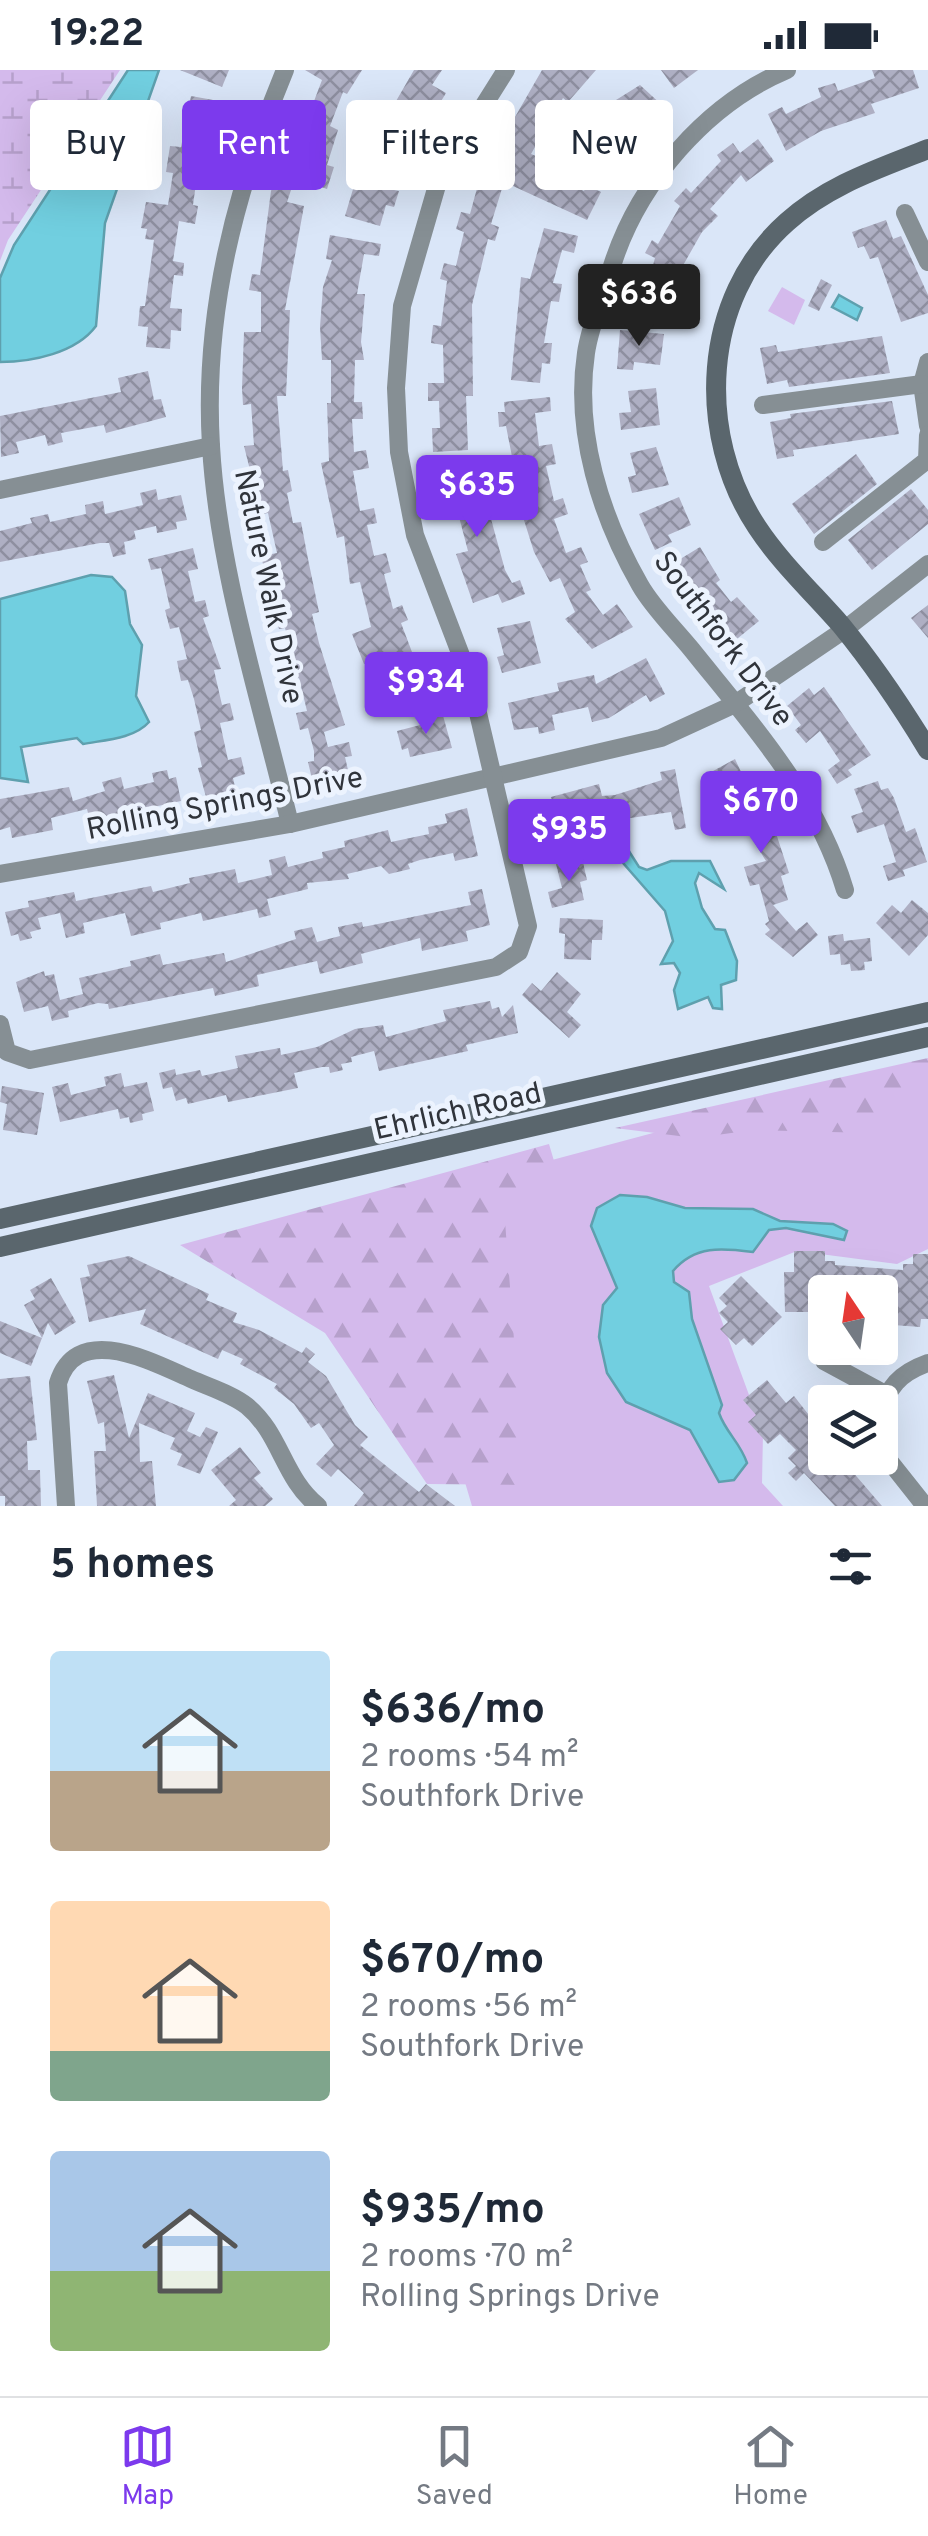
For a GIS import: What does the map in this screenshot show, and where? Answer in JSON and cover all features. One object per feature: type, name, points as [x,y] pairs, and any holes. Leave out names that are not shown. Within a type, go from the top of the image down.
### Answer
[{"type":"main road","points":[[928,149],[840,184],[786,223],[743,278],[718,344],[714,411],[730,480],[758,529],[844,630],[928,750]]},
{"type":"main road","name":"Ehrlich Road","points":[[0,1219],[928,1012]]},
{"type":"main road","name":"Ehrlich Road","points":[[0,1247],[928,1038]]},
{"type":"street","name":"Nature Walk Drive","points":[[286,70],[249,156],[223,256],[211,348],[211,446],[224,540],[290,824]]},
{"type":"street","points":[[0,1024],[7,1052],[30,1060],[496,967],[519,952],[528,926],[470,679],[415,535],[399,452],[396,388],[402,306],[440,175],[506,70]]},
{"type":"street","name":"Southfork Drive","points":[[787,70],[761,75],[697,126],[624,226],[586,353],[585,428],[599,496],[641,587],[810,802],[832,846],[845,890]]},
{"type":"street","points":[[905,213],[928,262]]},
{"type":"street","points":[[928,362],[922,384],[928,426]]},
{"type":"street","points":[[762,405],[922,384]]},
{"type":"street","points":[[824,542],[927,460],[928,435]]},
{"type":"street","points":[[0,490],[211,446]]},
{"type":"street","name":"Rolling Springs Drive","points":[[0,874],[290,824],[662,738],[735,704],[844,630],[928,564]]},
{"type":"street","points":[[66,1506],[58,1383],[63,1366],[81,1354],[123,1349],[244,1403],[269,1428],[289,1475],[318,1506]]},
{"type":"street","points":[[893,1385],[906,1371],[928,1363]]},
{"type":"street","points":[[831,1365],[868,1385]]},
{"type":"street","points":[[898,1472],[925,1506]]},
{"type":"green space","points":[[0,70],[120,70],[100,100],[30,100],[30,190],[41,190],[8,240],[0,261]]},
{"type":"green space","points":[[782,287],[805,300],[794,325],[768,311]]},
{"type":"green space","points":[[928,1058],[928,1092],[914,1095],[870,1133],[753,1130],[695,1138],[615,1128]]},
{"type":"green space","points":[[928,1071],[928,1249],[897,1264],[797,1251],[709,1286],[763,1433],[762,1483],[783,1506],[472,1506],[383,1205],[653,1133]]},
{"type":"green space","points":[[549,1144],[557,1171],[505,1221],[525,1485],[427,1484],[325,1333],[180,1245]]},
{"type":"water","points":[[128,70],[159,70],[148,100],[108,100]]},
{"type":"water","points":[[50,190],[117,190],[105,223],[96,326],[77,343],[52,354],[0,362],[0,278],[14,245]]},
{"type":"water","points":[[839,295],[862,308],[857,320],[832,307]]},
{"type":"water","points":[[91,575],[112,577],[125,591],[130,624],[142,645],[136,696],[149,722],[135,732],[109,740],[83,744],[77,738],[21,747],[28,782],[0,778],[0,599]]},
{"type":"water","points":[[625,845],[639,867],[647,870],[671,861],[710,861],[724,889],[699,873],[695,883],[702,908],[715,929],[725,930],[737,961],[736,980],[721,985],[722,1009],[713,1008],[708,997],[678,1009],[674,990],[680,973],[674,963],[661,964],[673,941],[665,911],[617,856],[618,846]]},
{"type":"water","points":[[620,1195],[647,1197],[685,1208],[753,1209],[780,1221],[833,1224],[847,1231],[844,1240],[786,1228],[769,1230],[753,1252],[720,1249],[700,1253],[690,1256],[673,1271],[674,1282],[689,1292],[692,1319],[722,1405],[719,1413],[747,1463],[734,1480],[719,1482],[690,1430],[626,1402],[607,1373],[599,1337],[603,1305],[617,1288],[591,1226],[597,1208]]},
{"type":"building","points":[[180,70],[229,70],[222,87]]},
{"type":"building","points":[[305,70],[362,70],[347,94],[343,92],[330,126],[338,130],[327,165],[334,167],[327,189],[326,100],[314,100],[322,80]]},
{"type":"building","points":[[414,70],[442,70],[432,85],[446,93],[442,100],[397,100]]},
{"type":"building","points":[[542,70],[596,70],[570,100],[535,100],[535,147],[531,154],[535,156],[535,190],[601,192],[587,220],[515,187],[515,117]]},
{"type":"building","points":[[661,70],[698,70],[674,88]]},
{"type":"building","points":[[872,70],[913,70],[919,88],[871,104],[875,113],[821,131],[786,151],[768,114],[782,107],[786,114],[821,97],[818,88],[835,83],[838,91],[875,78]]},
{"type":"building","points":[[640,85],[656,100],[616,100]]},
{"type":"building","points":[[758,139],[774,161],[746,182],[741,175],[710,209],[718,216],[702,232],[673,283],[679,285],[669,320],[640,312],[655,258],[645,253],[652,240],[658,244],[680,206],[674,201],[686,188],[691,193],[721,161],[717,155],[733,143],[740,153]]},
{"type":"building","points":[[182,142],[182,190],[195,190],[193,205],[198,206],[195,224],[179,221],[173,261],[184,263],[183,276],[174,275],[170,308],[182,309],[181,331],[171,330],[170,349],[146,347],[148,327],[138,326],[140,306],[145,306],[154,240],[145,239],[147,229],[141,228],[146,202],[168,205],[173,173],[166,172],[170,146],[181,147]]},
{"type":"building","points":[[291,190],[287,202],[304,206],[285,310],[290,310],[286,396],[277,396],[283,471],[288,470],[292,491],[287,493],[293,523],[301,522],[319,612],[312,614],[319,643],[345,725],[324,732],[328,747],[349,742],[352,756],[345,757],[348,770],[312,779],[308,762],[314,761],[314,751],[308,728],[300,730],[296,713],[307,711],[299,678],[290,680],[286,663],[293,661],[285,628],[279,629],[261,556],[277,553],[268,513],[254,516],[250,500],[257,498],[244,446],[254,445],[251,404],[243,405],[244,332],[261,332],[261,292],[249,290],[252,274],[260,275],[271,191]]},
{"type":"building","points":[[353,190],[399,191],[394,207],[386,205],[380,226],[345,216]]},
{"type":"building","points":[[477,190],[502,190],[491,224],[499,227],[495,241],[488,239],[472,305],[473,396],[466,396],[468,450],[433,452],[432,428],[440,428],[439,401],[428,401],[428,383],[444,383],[443,345],[431,343],[433,325],[441,326],[447,281],[440,279],[444,263],[456,266],[464,232],[456,229],[461,212],[470,214]]},
{"type":"building","points":[[886,220],[893,239],[901,236],[928,295],[928,313],[901,322],[878,257],[870,259],[864,246],[858,248],[852,232]]},
{"type":"building","points":[[544,228],[578,236],[574,253],[562,250],[553,283],[562,284],[559,302],[551,301],[544,343],[552,343],[550,364],[542,363],[540,383],[511,380],[521,277],[530,279]]},
{"type":"building","points":[[330,235],[381,244],[379,256],[364,254],[357,294],[365,294],[361,342],[364,360],[355,360],[354,402],[362,402],[363,419],[352,419],[354,452],[366,450],[369,468],[353,471],[360,511],[374,508],[377,523],[367,525],[374,556],[386,553],[391,572],[384,574],[393,609],[402,605],[408,620],[401,623],[415,660],[426,657],[431,673],[420,677],[427,698],[404,706],[400,696],[392,699],[386,681],[395,678],[387,654],[364,664],[352,634],[371,627],[360,582],[350,584],[344,536],[337,538],[321,463],[329,461],[327,403],[331,403],[331,360],[322,360],[320,327],[323,287],[332,260],[326,259]]},
{"type":"building","points":[[821,279],[832,285],[819,311],[808,306]]},
{"type":"building","points":[[620,330],[664,334],[660,365],[634,362],[633,370],[617,369]]},
{"type":"building","points":[[882,336],[890,373],[789,387],[787,380],[767,384],[760,348],[776,345],[778,352]]},
{"type":"building","points":[[148,371],[154,400],[161,399],[166,417],[106,433],[104,425],[61,433],[63,442],[48,446],[45,435],[16,442],[19,453],[1,457],[0,416],[121,392],[118,378]]},
{"type":"building","points":[[656,388],[660,425],[621,430],[619,413],[631,412],[628,391]]},
{"type":"building","points":[[550,397],[551,411],[535,413],[539,446],[552,444],[556,464],[546,466],[554,501],[563,498],[568,514],[554,519],[566,553],[581,547],[588,562],[580,565],[591,590],[586,592],[603,615],[617,604],[633,627],[592,649],[565,619],[575,612],[560,578],[550,582],[534,552],[523,517],[535,514],[526,470],[515,472],[506,426],[499,427],[498,412],[505,412],[504,402]]},
{"type":"building","points":[[892,401],[899,434],[793,450],[794,456],[777,459],[770,422],[791,418],[790,414]]},
{"type":"building","points":[[656,447],[669,485],[632,493],[628,477],[636,475],[630,453]]},
{"type":"building","points":[[856,454],[877,484],[814,534],[792,504]]},
{"type":"building","points":[[468,465],[487,520],[491,519],[505,570],[512,583],[520,580],[525,594],[502,603],[498,594],[473,603],[456,554],[468,551],[458,513],[443,517],[439,500],[447,498],[441,472]]},
{"type":"building","points":[[156,489],[158,500],[181,495],[187,520],[176,522],[177,529],[157,533],[156,526],[134,531],[136,539],[124,542],[126,554],[113,557],[109,543],[100,543],[0,562],[0,531],[32,523],[30,518],[48,514],[50,522],[86,514],[85,505],[103,501],[105,514],[143,505],[140,493]]},
{"type":"building","points":[[911,489],[928,510],[928,524],[872,570],[848,540]]},
{"type":"building","points":[[679,497],[691,525],[668,535],[672,542],[655,550],[639,514]]},
{"type":"building","points":[[700,547],[720,580],[716,583],[731,602],[737,597],[759,621],[727,647],[718,636],[725,630],[682,586],[689,581],[677,561]]},
{"type":"building","points":[[193,548],[198,569],[188,571],[195,602],[205,600],[209,616],[203,618],[221,669],[214,670],[222,705],[230,703],[234,720],[220,723],[228,760],[241,757],[245,774],[233,778],[238,800],[214,806],[212,796],[206,797],[198,768],[202,767],[194,732],[201,730],[194,699],[188,680],[181,681],[177,661],[187,659],[179,627],[170,629],[165,610],[170,608],[161,568],[151,570],[148,559]]},
{"type":"building","points":[[928,605],[928,638],[911,618]]},
{"type":"building","points":[[530,621],[541,663],[502,673],[497,657],[504,655],[497,628]]},
{"type":"building","points":[[646,658],[665,694],[650,702],[646,695],[609,718],[592,722],[588,707],[552,715],[555,730],[539,734],[538,727],[514,730],[508,703],[559,691],[557,683],[594,675],[596,684]]},
{"type":"building","points":[[824,687],[871,755],[848,770],[852,775],[837,784],[828,770],[840,761],[820,731],[806,743],[795,730],[801,725],[787,706],[809,688],[814,695]]},
{"type":"building","points":[[442,712],[452,748],[410,757],[408,748],[402,750],[397,731],[428,723],[427,716]]},
{"type":"building","points":[[735,759],[742,774],[733,779],[747,809],[768,799],[777,818],[772,821],[789,873],[781,876],[788,900],[773,905],[796,931],[807,922],[818,935],[793,957],[765,934],[770,930],[765,924],[769,921],[759,884],[750,886],[744,867],[766,861],[747,831],[739,835],[704,776]]},
{"type":"building","points":[[675,769],[686,828],[675,830],[671,812],[597,823],[540,842],[533,813],[554,808],[551,797],[599,784],[602,796],[615,795],[662,780],[660,772]]},
{"type":"building","points":[[167,770],[169,779],[176,777],[181,801],[158,806],[160,818],[115,822],[113,816],[90,821],[87,809],[51,818],[53,830],[12,838],[10,827],[0,830],[0,799],[69,787],[73,801],[105,791],[102,782],[121,777],[124,789],[154,782],[152,773]]},
{"type":"building","points":[[878,781],[881,790],[888,788],[894,798],[906,832],[915,828],[927,862],[903,870],[905,876],[888,881],[883,866],[896,862],[884,824],[857,833],[851,816],[863,812],[854,789]]},
{"type":"building","points":[[467,808],[478,856],[455,861],[453,853],[420,860],[408,864],[410,869],[389,874],[381,866],[347,874],[349,879],[307,883],[308,889],[267,899],[271,915],[259,918],[257,909],[203,921],[201,913],[160,923],[161,929],[131,936],[125,913],[83,923],[85,933],[66,938],[60,913],[38,918],[41,929],[30,932],[32,938],[20,941],[18,934],[11,936],[5,912],[29,907],[28,901],[74,892],[76,901],[151,886],[153,892],[190,883],[189,878],[235,869],[238,883],[272,875],[269,860],[285,856],[288,867],[323,858],[322,852],[345,847],[344,841],[388,830],[391,842],[429,834],[428,827],[447,823],[445,814]]},
{"type":"building","points":[[582,858],[587,880],[580,882],[584,900],[552,908],[548,892],[562,888],[556,864]]},
{"type":"building","points":[[482,889],[490,925],[466,931],[468,941],[422,951],[420,938],[361,954],[363,963],[320,974],[317,961],[257,975],[259,986],[215,996],[213,988],[109,1009],[108,1004],[98,1003],[68,1011],[69,1017],[52,1021],[48,1006],[24,1012],[16,982],[44,971],[45,976],[54,974],[60,1000],[83,994],[79,978],[131,966],[130,961],[160,954],[163,965],[224,953],[226,962],[296,939],[294,931],[312,927],[317,942],[340,936],[338,927],[362,922],[363,927],[471,905],[468,892]]},
{"type":"building","points":[[912,900],[928,913],[928,935],[909,956],[876,923],[892,905],[901,913]]},
{"type":"building","points":[[560,918],[603,920],[602,940],[592,940],[591,960],[564,959],[565,934],[559,933]]},
{"type":"building","points":[[843,934],[844,941],[870,938],[872,961],[864,962],[865,970],[851,971],[850,964],[841,965],[840,954],[830,955],[828,936]]},
{"type":"building","points":[[557,972],[581,994],[567,1012],[581,1025],[569,1038],[522,995],[532,983],[541,991]]},
{"type":"building","points":[[490,1001],[492,1009],[499,1007],[502,1017],[513,1005],[518,1033],[466,1045],[468,1051],[379,1071],[374,1051],[351,1057],[352,1062],[341,1064],[343,1070],[330,1073],[329,1067],[322,1067],[294,1073],[298,1088],[228,1102],[226,1095],[188,1104],[186,1098],[176,1101],[172,1087],[163,1089],[159,1073],[175,1069],[176,1075],[200,1070],[202,1076],[238,1068],[235,1056],[280,1048],[281,1055],[317,1047],[355,1029],[383,1025],[386,1037],[446,1021],[443,1010]]},
{"type":"building","points":[[121,1073],[124,1087],[147,1082],[154,1111],[142,1114],[143,1120],[130,1123],[129,1117],[120,1119],[118,1109],[60,1122],[52,1087],[68,1083],[71,1095],[106,1086],[104,1077]]},
{"type":"building","points":[[2,1086],[44,1093],[37,1135],[3,1130],[7,1104],[0,1102]]},
{"type":"building","points":[[794,1251],[825,1251],[825,1261],[835,1261],[835,1265],[903,1270],[903,1264],[913,1264],[913,1254],[928,1254],[928,1319],[921,1319],[920,1327],[898,1325],[898,1275],[808,1275],[808,1312],[785,1312],[784,1272],[794,1272]]},
{"type":"building","points":[[129,1256],[209,1294],[206,1300],[237,1313],[233,1322],[259,1330],[302,1353],[306,1347],[315,1354],[308,1362],[326,1376],[355,1425],[368,1437],[360,1445],[419,1492],[426,1484],[455,1506],[354,1506],[364,1493],[338,1469],[331,1477],[316,1464],[334,1445],[319,1423],[311,1428],[294,1404],[274,1388],[277,1384],[240,1364],[243,1359],[222,1350],[218,1359],[140,1324],[146,1309],[89,1322],[80,1278],[90,1276],[87,1265]]},
{"type":"building","points":[[741,1276],[782,1317],[752,1346],[744,1338],[736,1345],[720,1329],[728,1322],[719,1313],[727,1306],[719,1298]]},
{"type":"building","points":[[51,1278],[76,1322],[55,1335],[48,1323],[42,1338],[24,1305],[35,1299],[30,1290]]},
{"type":"building","points":[[0,1321],[42,1338],[31,1366],[0,1353]]},
{"type":"building","points":[[114,1375],[129,1438],[148,1393],[195,1413],[187,1431],[200,1437],[206,1427],[218,1432],[200,1474],[177,1465],[182,1454],[170,1449],[175,1438],[139,1423],[140,1462],[152,1461],[156,1506],[97,1506],[94,1451],[106,1451],[104,1422],[98,1424],[87,1381]]},
{"type":"building","points":[[30,1376],[37,1440],[27,1441],[28,1470],[40,1470],[41,1506],[5,1506],[5,1496],[0,1496],[0,1379]]},
{"type":"building","points":[[767,1380],[786,1403],[794,1396],[808,1414],[808,1475],[855,1475],[882,1506],[835,1506],[804,1473],[796,1481],[788,1473],[796,1466],[788,1458],[796,1450],[780,1434],[768,1444],[748,1422],[756,1415],[743,1400]]},
{"type":"building","points":[[240,1447],[261,1473],[254,1478],[273,1499],[265,1506],[229,1506],[236,1500],[211,1470]]}]
